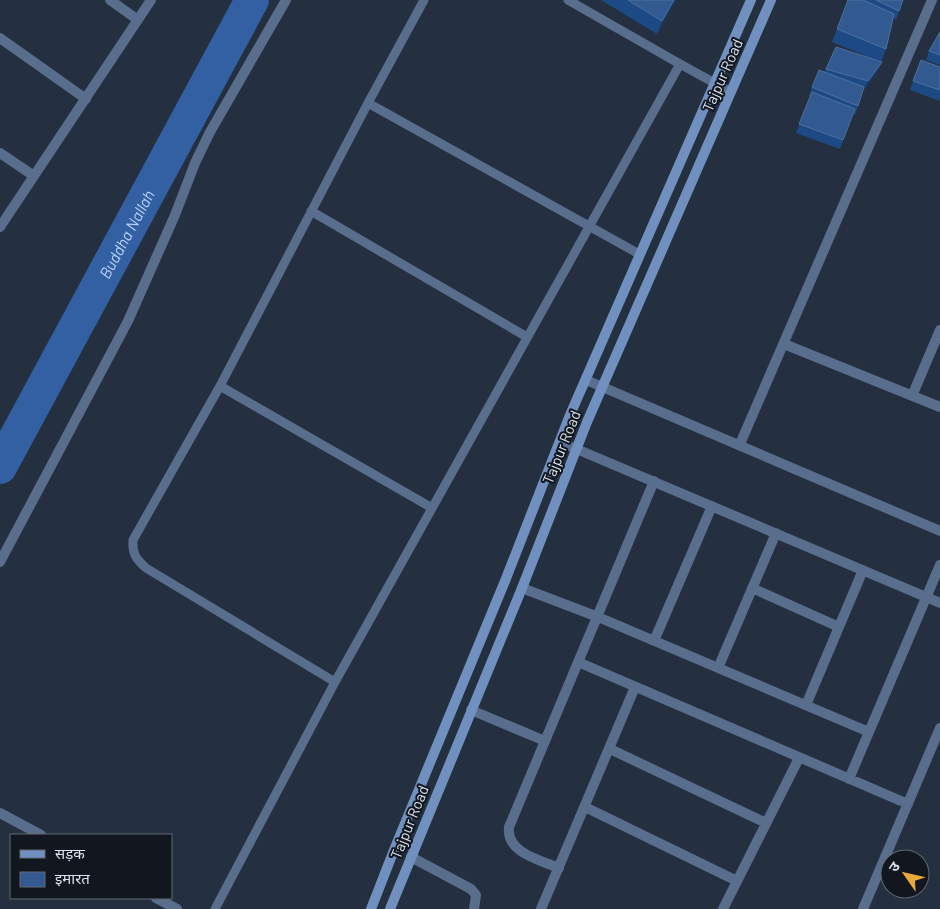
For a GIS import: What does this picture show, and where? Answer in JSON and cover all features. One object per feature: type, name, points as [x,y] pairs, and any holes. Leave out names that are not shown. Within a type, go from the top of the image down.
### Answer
[{"type":"main road","name":"Tajpur Road","points":[[371,909],[560,442],[639,254],[751,0]]},
{"type":"main road","name":"Tajpur Road","points":[[390,909],[522,588],[576,449],[771,0]]},
{"type":"street","points":[[110,0],[138,20]]},
{"type":"street","points":[[0,227],[152,0]]},
{"type":"street","points":[[0,562],[128,321],[210,132],[286,0]]},
{"type":"street","points":[[740,444],[932,0]]},
{"type":"street","points":[[0,38],[86,99]]},
{"type":"street","points":[[0,153],[34,176]]},
{"type":"street","points":[[912,396],[940,330]]},
{"type":"street","points":[[784,344],[940,408]]},
{"type":"street","points":[[586,380],[740,444],[940,531]]},
{"type":"street","points":[[560,442],[940,603]]},
{"type":"street","points":[[559,868],[519,850],[512,843],[508,833],[654,482]]},
{"type":"street","points":[[654,641],[712,506]]},
{"type":"street","points":[[718,668],[776,533]]},
{"type":"street","points":[[849,779],[940,565]]},
{"type":"street","points":[[806,705],[863,570]]},
{"type":"street","points":[[522,588],[598,617],[869,732]]},
{"type":"street","points":[[752,588],[839,627]]},
{"type":"street","points":[[578,662],[908,804]]},
{"type":"street","points":[[541,909],[635,687]]},
{"type":"street","points":[[471,710],[545,741]]},
{"type":"street","points":[[863,909],[940,728]]},
{"type":"street","points":[[610,749],[766,823]]},
{"type":"street","points":[[723,909],[799,758]]},
{"type":"street","points":[[585,807],[738,881]]},
{"type":"street","points":[[0,813],[39,834]]},
{"type":"street","points":[[411,857],[471,889],[476,895],[476,908]]},
{"type":"street","points":[[159,903],[177,909]]},
{"type":"lane","points":[[335,682],[146,568],[136,558],[132,550],[133,540],[220,386],[368,102],[424,0]]},
{"type":"lane","points":[[568,0],[731,92]]},
{"type":"lane","points":[[215,909],[335,682],[680,64]]},
{"type":"lane","points":[[368,102],[639,254]]},
{"type":"lane","points":[[312,211],[527,338]]},
{"type":"lane","points":[[220,386],[432,508]]},
{"type":"building","points":[[628,0],[674,0],[662,21]]},
{"type":"building","points":[[848,0],[863,0],[894,14],[886,49],[837,29]]},
{"type":"building","points":[[876,0],[903,0],[899,11]]},
{"type":"building","points":[[940,32],[940,55],[929,51]]},
{"type":"building","points":[[836,47],[882,62],[868,81],[826,69]]},
{"type":"building","points":[[921,60],[940,67],[940,90],[913,81]]},
{"type":"building","points":[[819,70],[864,87],[858,106],[812,87]]},
{"type":"building","points":[[812,92],[855,109],[843,140],[799,124]]},
{"type":"waterway","name":"Buddha Nallah","points":[[0,467],[252,0]]}]
